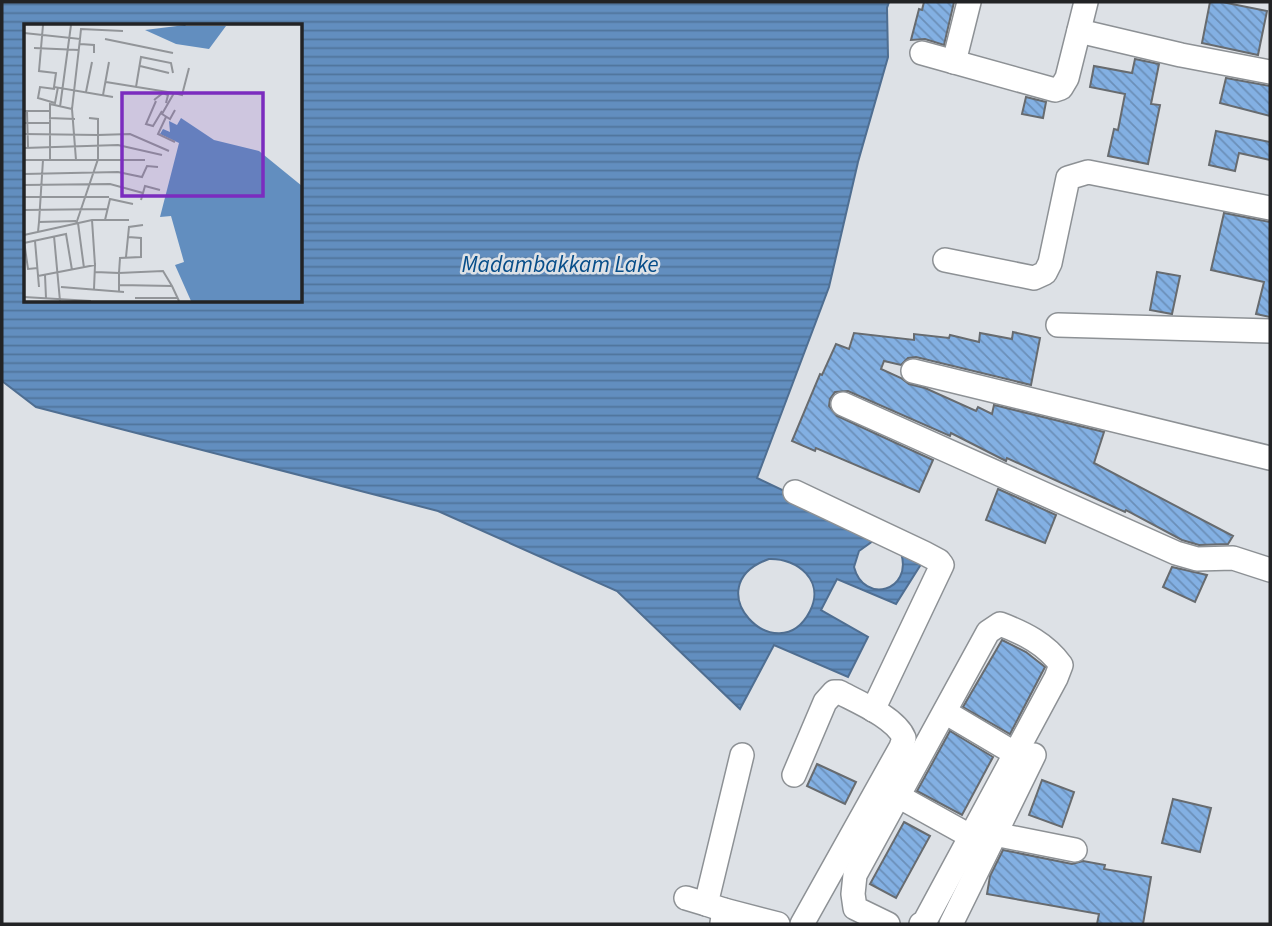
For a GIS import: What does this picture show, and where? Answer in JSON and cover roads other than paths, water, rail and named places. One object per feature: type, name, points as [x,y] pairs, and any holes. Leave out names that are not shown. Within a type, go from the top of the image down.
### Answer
[{"type":"street","points":[[954,62],[969,2]]},
{"type":"street","points":[[922,53],[1055,90],[1061,88],[1067,78],[1086,2]]},
{"type":"street","points":[[1079,31],[1270,72]]},
{"type":"street","points":[[945,260],[1034,278],[1045,273],[1050,263],[1069,178],[1088,172],[1270,208]]},
{"type":"street","points":[[1058,325],[1270,331]]},
{"type":"street","points":[[913,371],[1270,458]]},
{"type":"street","points":[[843,404],[1176,553],[1197,559],[1233,558],[1270,570]]},
{"type":"street","points":[[795,492],[924,553],[942,565],[873,710]]},
{"type":"street","points":[[888,924],[855,908],[855,875],[988,632],[1000,624],[1049,649],[1061,665],[1027,757],[994,834],[969,862],[924,923],[920,924]]},
{"type":"street","points":[[794,775],[825,702],[834,692],[873,710],[901,731],[904,738],[802,924]]},
{"type":"street","points":[[945,712],[1027,757]]},
{"type":"street","points":[[742,755],[709,909],[778,924]]},
{"type":"street","points":[[951,924],[969,862],[970,836],[1027,757]]},
{"type":"street","points":[[898,796],[970,836]]},
{"type":"street","points":[[994,834],[1075,850]]},
{"type":"water","name":"Madambakkam Lake","points":[[2,2],[889,2],[888,57],[858,162],[829,287],[757,478],[925,558],[896,604],[837,579],[821,610],[868,637],[848,677],[774,645],[740,709],[617,591],[438,511],[36,407],[2,381]],"holes":[[[873,541],[901,553],[903,566],[900,577],[886,588],[867,586],[859,579],[854,567],[859,551]],[[769,559],[790,562],[799,567],[806,573],[814,590],[810,611],[796,628],[779,633],[763,629],[749,619],[740,604],[739,587],[748,572]]]}]
